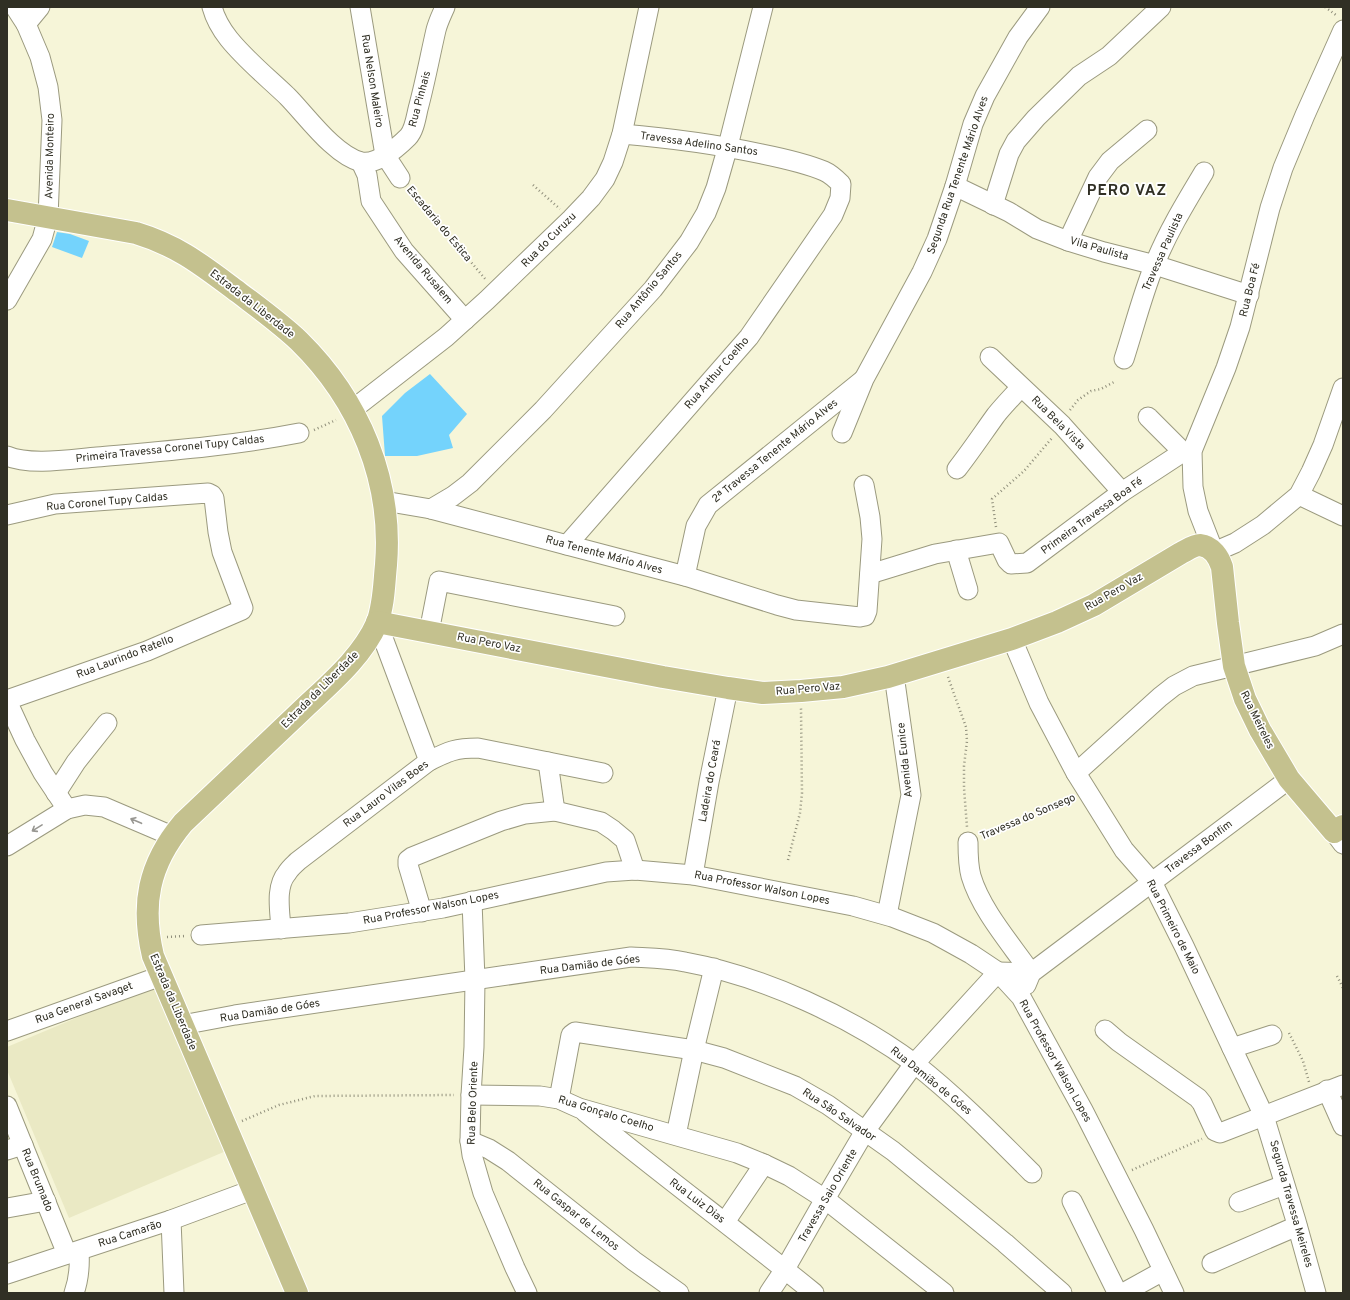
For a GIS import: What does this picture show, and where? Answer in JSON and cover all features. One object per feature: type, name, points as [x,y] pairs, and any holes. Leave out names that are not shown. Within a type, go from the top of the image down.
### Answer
[{"type":"main road","name":"Estrada da Liberdade","points":[[7,210],[136,233],[157,239],[193,259],[278,322],[317,359],[335,382],[352,410],[365,435],[376,466],[384,501],[387,527],[386,560],[382,601],[377,622],[368,639],[342,670],[172,836],[163,851],[151,882],[148,899],[147,919],[153,956],[297,1293]]},
{"type":"main road","name":"Rua Pero Vaz","points":[[377,622],[663,677],[728,688],[763,693],[801,691],[843,687],[894,675],[1012,639],[1057,622],[1094,605],[1193,547],[1200,545],[1207,547],[1214,552]]},
{"type":"main road","name":"Rua Meireles","points":[[1214,552],[1220,559],[1222,567],[1234,666],[1246,700],[1260,730],[1289,779],[1340,834]]},
{"type":"street","name":"Avenida Monteiro","points":[[7,300],[42,239],[48,217],[52,120],[48,87],[42,65],[26,24],[15,7]]},
{"type":"street","points":[[26,24],[40,7]]},
{"type":"street","points":[[212,7],[215,18],[228,38],[334,146],[364,168]]},
{"type":"street","name":"Rua Nelson Maleiro","points":[[360,7],[384,156]]},
{"type":"street","name":"Rua Pinhais","points":[[364,168],[384,156],[409,136],[414,124],[425,84],[436,29],[445,7]]},
{"type":"street","name":"Rua do Curuzu","points":[[352,410],[446,337],[541,249],[591,198],[608,174],[622,134],[649,7]]},
{"type":"street","name":"Rua Antônio Santos","points":[[431,509],[465,487],[489,466],[543,410],[653,289],[689,242],[706,213],[716,188],[728,146],[762,7]]},
{"type":"street","name":"Segunda Rua Tenente Mário Alves","points":[[842,433],[864,379],[922,272],[937,239],[974,124],[985,96],[1018,37],[1039,7]]},
{"type":"street","points":[[993,205],[1009,154],[1016,141],[1047,107],[1079,76],[1109,56],[1161,7]]},
{"type":"street","name":"Rua Boa Fé","points":[[1214,552],[1196,505],[1187,452],[1226,368],[1240,327],[1270,208],[1283,168],[1340,23]]},
{"type":"street","points":[[1068,241],[1085,202],[1098,178],[1110,161],[1147,130]]},
{"type":"street","name":"Travessa Adelino Santos","points":[[622,134],[728,146],[781,158],[825,171],[841,184]]},
{"type":"street","name":"Escadaria do Estica","points":[[384,156],[400,178]]},
{"type":"street","name":"Avenida Rusalem","points":[[364,168],[371,201],[404,251],[465,320]]},
{"type":"street","name":"Travessa Paulista","points":[[1124,359],[1143,297],[1155,265],[1190,195],[1204,172]]},
{"type":"street","name":"Rua Arthur Coelho","points":[[567,545],[749,337],[833,215],[840,198],[841,184]]},
{"type":"street","name":"Vila Paulista","points":[[955,186],[1037,228],[1068,241],[1155,265],[1249,295]]},
{"type":"street","name":"Rua Bela Vista","points":[[990,357],[1062,424],[1122,492]]},
{"type":"street","name":"2ª Travessa Tenente Mário Alves","points":[[685,576],[696,526],[708,505],[864,379]]},
{"type":"street","points":[[957,469],[974,448],[983,432],[1021,387]]},
{"type":"street","points":[[1214,552],[1235,543],[1263,525],[1299,495],[1323,445],[1343,391]]},
{"type":"street","points":[[1148,417],[1187,452]]},
{"type":"street","name":"Primeira Travessa Coronel Tupy Caldas","points":[[7,456],[14,459],[42,461],[256,442],[299,433]]},
{"type":"street","name":"Primeira Travessa Boa Fé","points":[[999,543],[1007,560],[1011,564],[1027,563],[1122,492],[1187,452]]},
{"type":"street","points":[[864,486],[870,517],[872,539],[870,574],[935,554],[999,543]]},
{"type":"street","name":"Rua Coronel Tupy Caldas","points":[[7,515],[55,504],[208,493],[214,498],[222,552],[243,605],[242,610]]},
{"type":"street","points":[[1299,495],[1343,516]]},
{"type":"street","name":"Rua Tenente Mário Alves","points":[[384,501],[431,509],[685,576],[796,610],[823,614],[864,616],[867,611],[870,574]]},
{"type":"street","points":[[956,550],[968,590]]},
{"type":"street","points":[[429,632],[439,581],[615,616]]},
{"type":"street","name":"Rua Laurindo Ratello","points":[[7,700],[147,651],[242,610]]},
{"type":"street","points":[[377,622],[429,761]]},
{"type":"street","points":[[1076,773],[1160,697],[1174,686],[1193,676],[1315,646],[1343,634]]},
{"type":"street","name":"Rua Primeiro de Maio","points":[[1012,639],[1039,703],[1076,773],[1124,850],[1152,882],[1181,939],[1264,1116]]},
{"type":"street","name":"Avenida Eunice","points":[[887,915],[911,796],[894,675]]},
{"type":"street","name":"Ladeira do Ceará","points":[[693,875],[709,782],[728,688]]},
{"type":"street","points":[[7,700],[25,740],[48,782],[68,809]]},
{"type":"street","points":[[56,793],[76,762],[106,723]]},
{"type":"street","name":"Rua Lauro Vilas Boes","points":[[281,929],[279,899],[281,884],[286,873],[298,861],[429,761],[447,752],[461,748],[478,748],[603,773]]},
{"type":"street","points":[[548,762],[555,811]]},
{"type":"street","name":"Travessa Bonfim","points":[[1031,973],[1289,779]]},
{"type":"street","points":[[7,846],[68,809],[85,805],[104,807],[172,836]]},
{"type":"street","points":[[422,912],[408,865],[408,860],[412,857],[500,821],[525,814],[555,811],[600,822],[625,840],[635,870]]},
{"type":"street","name":"Travessa do Sonsego","points":[[968,842],[968,860],[971,876],[978,893],[987,910],[1031,973]]},
{"type":"street","name":"Rua Professor Walson Lopes","points":[[201,935],[350,923],[422,912],[591,874],[635,870],[693,875],[853,906],[887,915],[933,933],[971,954],[998,972],[1021,997],[1083,1110],[1174,1293]]},
{"type":"street","name":"Rua Belo Oriente","points":[[472,901],[475,980],[470,1141],[475,1168],[483,1193],[527,1293]]},
{"type":"street","name":"Rua Damião de Góes","points":[[182,1024],[631,957],[684,961],[714,968],[788,994],[827,1011],[860,1029],[914,1064],[973,1114],[1032,1173]]},
{"type":"street","points":[[676,1136],[694,1050],[714,968]]},
{"type":"street","points":[[998,972],[1031,973],[1021,997]]},
{"type":"street","name":"Travessa Saio Oriente","points":[[769,1293],[785,1270],[865,1132],[914,1064],[998,972]]},
{"type":"street","name":"Rua General Savaget","points":[[7,1031],[161,976]]},
{"type":"street","points":[[1105,1030],[1119,1042],[1198,1098],[1202,1103],[1215,1131],[1219,1133],[1328,1090],[1343,1126]]},
{"type":"street","name":"Rua São Salvador","points":[[559,1099],[571,1035],[575,1032],[694,1050],[731,1061],[795,1086],[828,1105],[918,1171],[1062,1293]]},
{"type":"street","points":[[1232,1048],[1280,1033]]},
{"type":"street","name":"Rua Gonçalo Coelho","points":[[471,1095],[521,1095],[559,1099],[579,1108],[737,1153],[764,1164],[789,1176],[825,1199],[944,1293]]},
{"type":"street","name":"Rua Brumado","points":[[7,1106],[15,1147],[46,1200],[73,1253]]},
{"type":"street","name":"Rua Luiz Dias","points":[[579,1108],[814,1293]]},
{"type":"street","name":"Segunda Travessa Meireles","points":[[1264,1116],[1316,1293]]},
{"type":"street","points":[[637,1155],[648,1127]]},
{"type":"street","name":"Rua Gaspar de Lemos","points":[[470,1141],[489,1149],[508,1161],[634,1261],[679,1293]]},
{"type":"street","points":[[725,1222],[764,1164]]},
{"type":"street","points":[[1239,1202],[1284,1185]]},
{"type":"street","name":"Rua Camarão","points":[[7,1274],[172,1220],[252,1190]]},
{"type":"street","points":[[7,1208],[46,1200]]},
{"type":"street","points":[[1072,1202],[1116,1290],[1120,1293],[1125,1292],[1163,1271]]},
{"type":"street","points":[[172,1220],[174,1293]]},
{"type":"street","points":[[1212,1263],[1297,1226]]},
{"type":"street","points":[[73,1253],[80,1262],[78,1280],[74,1293]]},
{"type":"path","points":[[1326,7],[1340,23]]},
{"type":"path","name":"Escadaria do Estica","points":[[400,178],[496,292]]},
{"type":"path","points":[[533,185],[564,213]]},
{"type":"path","points":[[299,433],[318,429],[352,410]]},
{"type":"path","points":[[992,499],[999,543]]},
{"type":"path","name":"Travessa do Sonsego","points":[[943,660],[966,727],[964,788],[968,842],[1088,792]]},
{"type":"path","points":[[788,860],[800,813],[802,793],[801,707]]},
{"type":"path","points":[[149,938],[201,935]]},
{"type":"path","points":[[1337,976],[1343,988]]},
{"type":"path","points":[[1280,1033],[1328,1090]]},
{"type":"path","points":[[226,1127],[279,1106],[315,1096],[471,1095]]},
{"type":"path","points":[[1116,1176],[1219,1133]]},
{"type":"shaded area","points":[[157,984],[226,1151],[69,1218],[7,1070],[7,1047]]},
{"type":"building","points":[[57,232],[70,234],[89,241],[82,258],[52,247]]},
{"type":"building","points":[[430,374],[467,414],[449,435],[453,448],[417,456],[385,456],[382,416],[405,393]]},
{"type":"district","name":"PERO VAZ","points":[[1127,191]]}]
